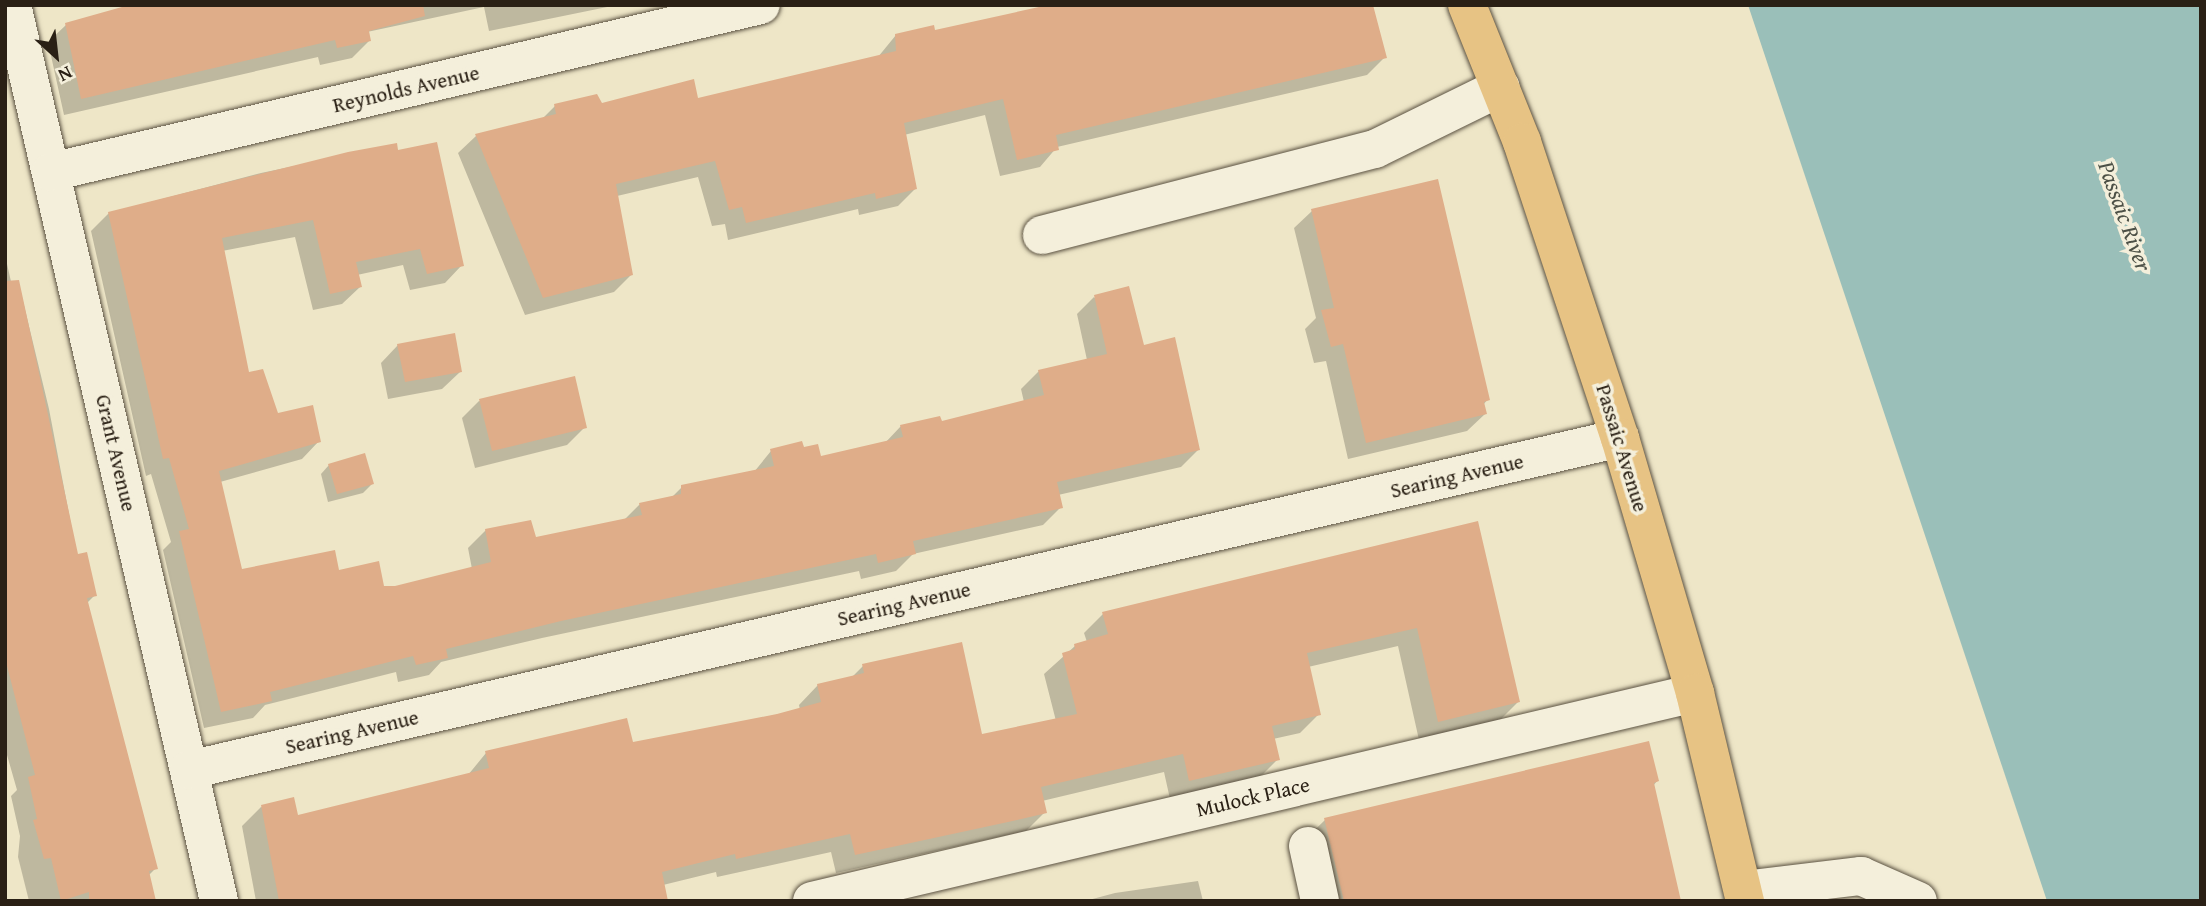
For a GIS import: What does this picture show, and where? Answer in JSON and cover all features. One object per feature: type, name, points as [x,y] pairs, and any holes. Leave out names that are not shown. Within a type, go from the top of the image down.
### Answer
[{"type":"main road","name":"Passaic Avenue","points":[[1467,5],[1501,87],[1620,438],[1695,693],[1744,895]]},
{"type":"street","name":"Grant Avenue","points":[[12,5],[219,901]]},
{"type":"street","name":"Reynolds Avenue","points":[[51,172],[761,5]]},
{"type":"street","points":[[1042,235],[1375,149],[1501,87]]},
{"type":"street","name":"Searing Avenue","points":[[189,770],[1620,438]]},
{"type":"street","name":"Mulock Place","points":[[812,901],[1695,693]]},
{"type":"street","points":[[1308,846],[1320,901]]},
{"type":"street","points":[[1744,895],[1861,876],[1919,901]]},
{"type":"water","name":"Passaic River","points":[[1748,5],[2201,5],[2201,901],[2047,901]]},
{"type":"building","points":[[129,5],[423,5],[425,16],[369,31],[371,41],[337,48],[335,40],[81,99],[65,23]]},
{"type":"building","points":[[1048,5],[1373,5],[1387,58],[1056,135],[1059,150],[1017,160],[1003,99],[904,123],[917,189],[876,199],[875,193],[746,223],[742,207],[729,210],[715,161],[616,184],[633,275],[543,298],[475,134],[556,114],[554,104],[597,94],[602,103],[694,79],[698,98],[896,51],[895,34],[934,25],[935,30]]},
{"type":"building","points":[[437,142],[464,266],[427,274],[420,249],[356,262],[362,287],[330,294],[313,220],[222,238],[249,372],[263,369],[278,413],[313,405],[321,442],[219,471],[242,569],[335,550],[339,570],[379,561],[384,586],[395,586],[491,562],[485,529],[531,520],[536,537],[642,515],[639,503],[681,494],[681,485],[774,466],[770,449],[802,441],[804,447],[818,444],[821,456],[903,437],[900,425],[940,416],[942,421],[1044,395],[1038,370],[1107,354],[1094,295],[1129,286],[1144,345],[1175,337],[1200,450],[1057,482],[1063,508],[913,541],[916,554],[878,563],[876,554],[561,621],[446,649],[448,658],[416,665],[413,656],[270,692],[272,701],[221,712],[179,531],[189,529],[169,458],[163,459],[108,212],[348,152],[397,143],[398,150]]},
{"type":"building","points":[[1438,179],[1490,400],[1484,402],[1487,414],[1366,443],[1343,344],[1331,347],[1321,310],[1334,308],[1311,209]]},
{"type":"building","points":[[19,280],[78,554],[87,552],[97,596],[87,598],[158,869],[149,871],[156,901],[89,901],[89,892],[61,901],[51,858],[44,859],[33,820],[37,819],[28,777],[35,775],[5,658],[5,281]]},
{"type":"building","points":[[455,333],[462,372],[405,382],[397,344]]},
{"type":"building","points":[[575,376],[587,428],[492,451],[479,399]]},
{"type":"building","points":[[365,453],[374,484],[337,494],[328,464]]},
{"type":"building","points":[[1478,521],[1520,702],[1438,722],[1417,628],[1307,653],[1321,715],[1272,726],[1280,760],[1189,781],[1183,754],[1041,787],[1047,813],[1008,822],[855,855],[850,834],[736,859],[735,854],[662,872],[668,901],[279,901],[261,805],[294,797],[298,815],[489,768],[485,751],[627,718],[633,742],[777,714],[821,702],[817,684],[864,673],[862,664],[962,642],[982,734],[1077,714],[1062,653],[1075,649],[1074,644],[1108,634],[1102,612]]},
{"type":"building","points":[[1649,741],[1659,781],[1654,783],[1681,901],[1344,901],[1324,818]]}]
